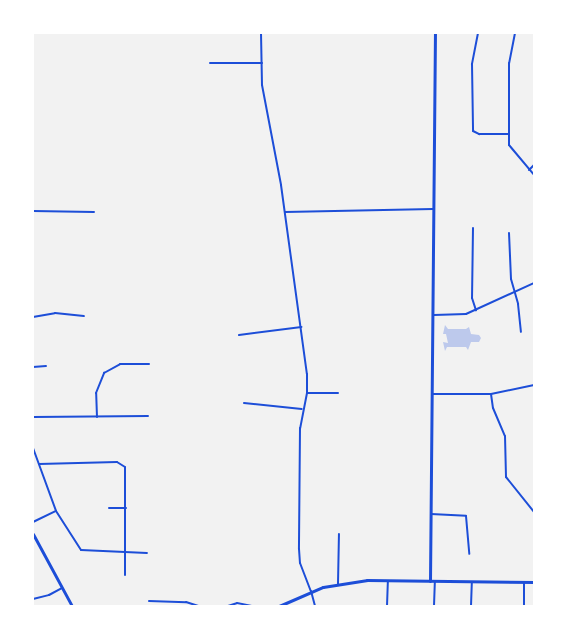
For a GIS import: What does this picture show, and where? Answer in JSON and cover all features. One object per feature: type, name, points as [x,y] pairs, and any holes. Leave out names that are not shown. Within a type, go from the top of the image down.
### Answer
[{"type":"main road","points":[[430,580],[435,33]]},
{"type":"main road","points":[[33,534],[72,606]]},
{"type":"main road","points":[[279,606],[311,591],[338,584],[388,580],[534,582]]},
{"type":"street","points":[[261,33],[262,85],[285,212],[301,327],[307,393],[300,428],[300,563],[315,606]]},
{"type":"street","points":[[478,33],[472,64],[472,128],[478,134],[509,134]]},
{"type":"street","points":[[514,33],[509,63],[510,149],[534,175]]},
{"type":"street","points":[[210,63],[262,63]]},
{"type":"street","points":[[529,170],[534,165]]},
{"type":"street","points":[[285,212],[339,209],[433,209]]},
{"type":"street","points":[[33,211],[94,212]]},
{"type":"street","points":[[473,228],[472,298],[476,310]]},
{"type":"street","points":[[509,233],[511,279],[521,332]]},
{"type":"street","points":[[434,315],[466,314],[534,282]]},
{"type":"street","points":[[33,317],[55,313],[84,316]]},
{"type":"street","points":[[239,335],[301,327]]},
{"type":"street","points":[[97,417],[96,393],[104,373],[120,364],[149,364]]},
{"type":"street","points":[[33,367],[46,366]]},
{"type":"street","points":[[433,394],[491,394],[534,385]]},
{"type":"street","points":[[307,393],[338,393]]},
{"type":"street","points":[[491,394],[493,408],[505,436],[506,477],[534,512]]},
{"type":"street","points":[[244,403],[302,409]]},
{"type":"street","points":[[33,417],[148,416]]},
{"type":"street","points":[[33,447],[56,511],[82,551],[147,553]]},
{"type":"street","points":[[39,464],[117,462],[126,470],[125,575]]},
{"type":"street","points":[[109,508],[126,508]]},
{"type":"street","points":[[33,522],[56,511]]},
{"type":"street","points":[[431,514],[466,516],[469,554]]},
{"type":"street","points":[[338,584],[339,534]]},
{"type":"street","points":[[387,606],[388,580]]},
{"type":"street","points":[[434,606],[435,580]]},
{"type":"street","points":[[471,606],[472,581]]},
{"type":"street","points":[[524,606],[525,582]]},
{"type":"street","points":[[33,599],[49,595],[62,588]]},
{"type":"street","points":[[149,601],[186,602],[198,606]]},
{"type":"street","points":[[228,606],[237,603],[252,606]]},
{"type":"building","points":[[445,325],[448,329],[469,327],[471,334],[479,335],[481,338],[479,342],[471,342],[468,350],[466,347],[447,347],[445,351],[443,342],[448,343],[446,334],[443,334]]}]
